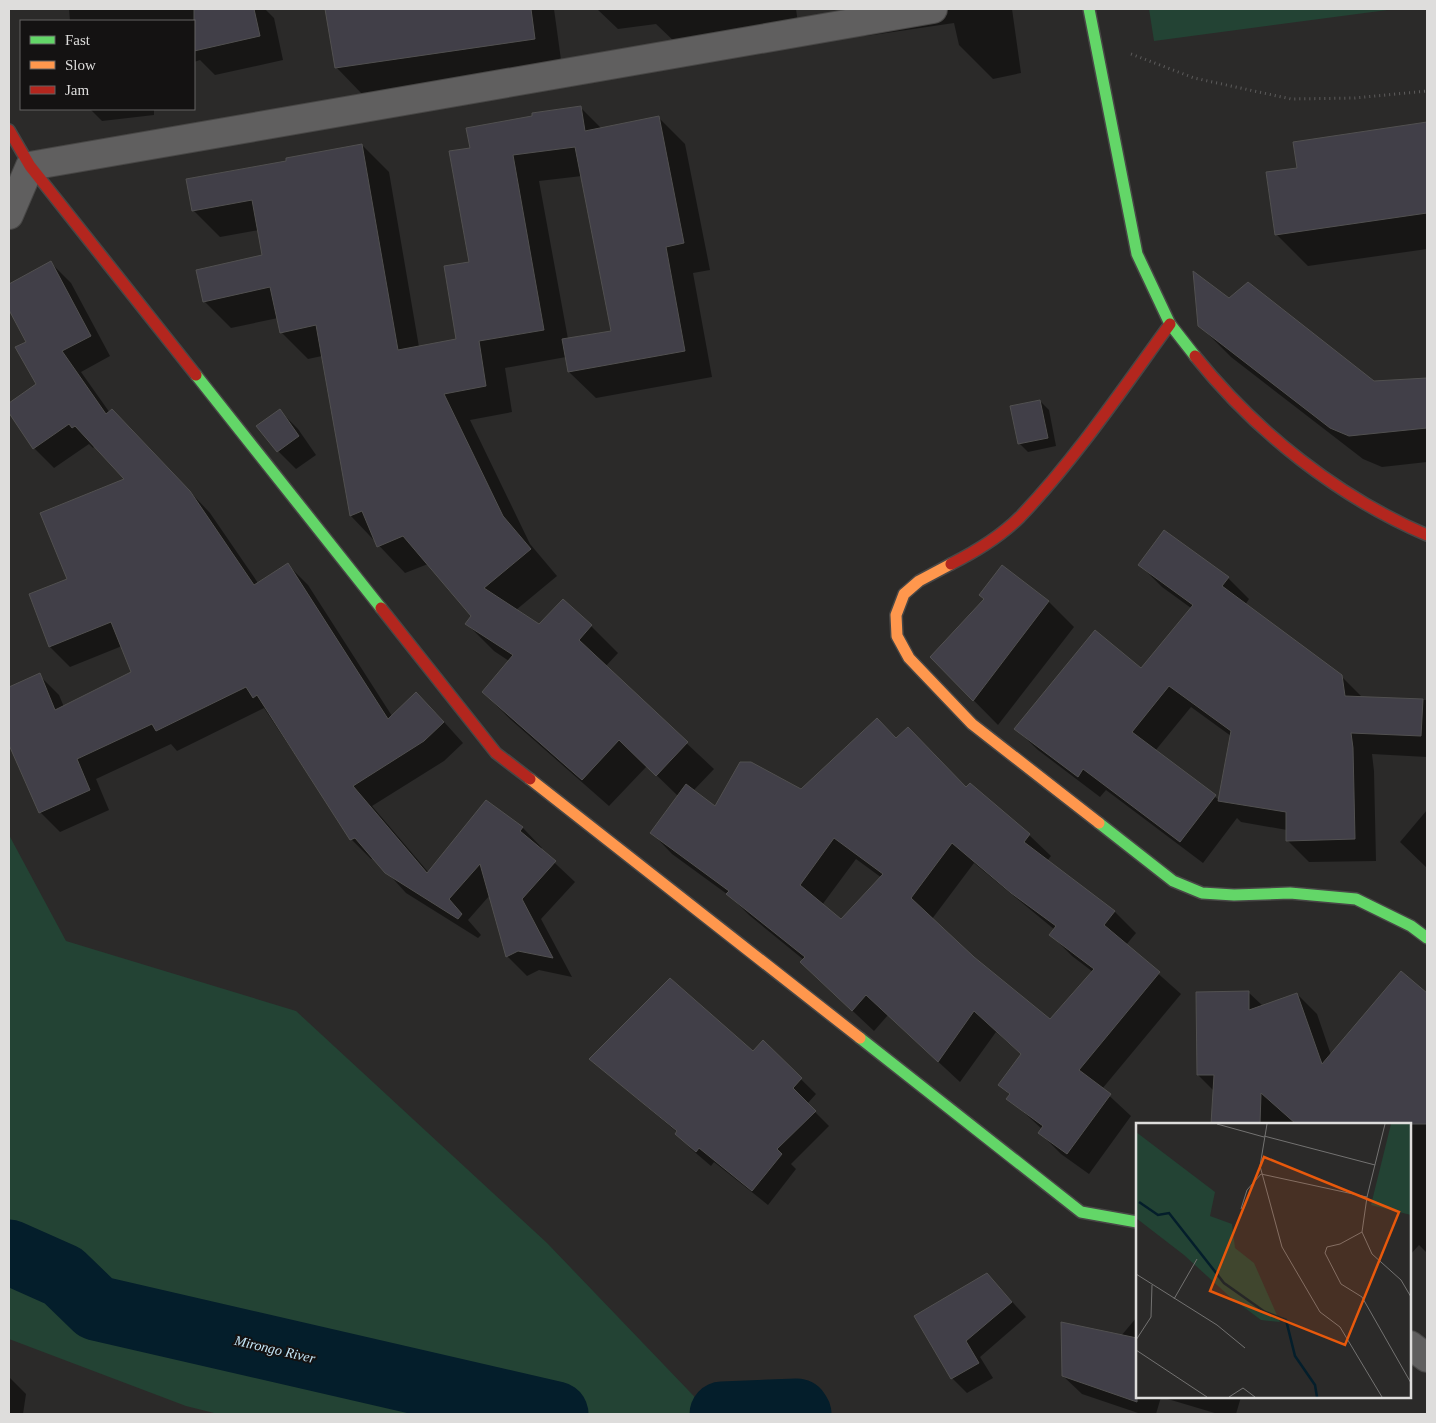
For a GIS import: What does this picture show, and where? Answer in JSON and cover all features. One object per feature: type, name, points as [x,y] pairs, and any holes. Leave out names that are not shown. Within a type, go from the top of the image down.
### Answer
[{"type":"street","points":[[30,166],[933,9]]},
{"type":"street","points":[[1089,9],[1137,254],[1170,324],[1210,374],[1276,439],[1344,492],[1394,521],[1427,535]]},
{"type":"street","points":[[9,130],[30,166],[496,753],[1081,1212],[1136,1222]]},
{"type":"street","points":[[9,215],[30,166]]},
{"type":"street","points":[[1170,324],[1092,433],[1019,518],[980,549],[919,581],[904,594],[896,615],[897,636],[909,658],[972,724],[1173,881],[1202,894],[1290,893],[1356,900],[1411,926],[1427,938]]},
{"type":"street","points":[[1411,1346],[1427,1358]]},
{"type":"path","points":[[1095,40],[1194,78],[1291,99],[1355,98],[1427,91]]},
{"type":"green space","points":[[1149,9],[1395,9],[1154,41]]},
{"type":"green space","points":[[9,835],[66,941],[296,1011],[547,1243],[711,1414],[218,1414],[186,1406],[9,1339]]},
{"type":"building","points":[[194,9],[254,9],[260,36],[195,51]]},
{"type":"building","points":[[325,9],[531,9],[535,39],[335,68]]},
{"type":"building","points":[[581,106],[585,131],[659,116],[684,243],[666,247],[685,351],[568,372],[562,339],[611,331],[575,147],[513,155],[544,330],[479,341],[486,386],[444,394],[503,516],[531,549],[484,588],[539,624],[563,599],[592,625],[579,640],[688,742],[656,776],[619,740],[582,780],[482,692],[513,655],[465,624],[471,616],[403,536],[377,547],[362,511],[350,516],[316,325],[280,333],[270,287],[203,302],[196,270],[262,255],[252,200],[192,211],[186,179],[286,161],[286,158],[362,144],[398,350],[456,339],[444,266],[469,262],[449,151],[470,148],[466,128],[532,116],[532,113]]},
{"type":"building","points":[[1427,122],[1427,213],[1275,235],[1266,172],[1297,168],[1293,142]]},
{"type":"building","points":[[51,261],[91,336],[62,351],[106,414],[112,409],[190,491],[254,585],[288,563],[388,719],[416,692],[444,722],[424,741],[353,786],[427,873],[486,800],[523,827],[520,831],[556,861],[522,899],[553,958],[518,951],[506,957],[480,864],[449,899],[462,914],[458,919],[385,873],[355,838],[350,840],[257,695],[253,698],[246,687],[156,731],[152,724],[77,759],[90,790],[39,813],[9,745],[9,687],[40,673],[55,710],[131,672],[111,622],[49,647],[29,594],[67,579],[40,513],[124,479],[75,426],[72,428],[69,424],[33,449],[9,413],[9,403],[36,384],[15,347],[26,342],[9,310],[9,284]]},
{"type":"building","points":[[1193,271],[1229,298],[1248,282],[1374,381],[1427,378],[1427,428],[1349,436],[1330,428],[1198,326]]},
{"type":"building","points":[[1040,400],[1048,438],[1018,444],[1010,406]]},
{"type":"building","points":[[280,409],[299,436],[277,452],[256,426]]},
{"type":"building","points":[[1164,530],[1229,577],[1222,586],[1342,675],[1345,696],[1423,699],[1421,736],[1351,733],[1355,839],[1286,841],[1286,812],[1218,801],[1231,731],[1169,686],[1132,732],[1216,795],[1180,842],[1083,769],[1078,777],[1014,729],[1095,630],[1141,668],[1193,605],[1138,565]]},
{"type":"building","points":[[1002,565],[1049,601],[973,701],[930,657],[984,599],[979,595]]},
{"type":"building","points":[[877,718],[896,738],[908,727],[966,787],[970,783],[1030,834],[1024,842],[1115,911],[1104,925],[1160,972],[1079,1070],[1111,1094],[1067,1154],[1038,1133],[1043,1126],[1006,1099],[1010,1094],[998,1085],[1021,1054],[974,1011],[938,1062],[866,995],[852,1011],[800,962],[805,957],[726,894],[729,891],[650,833],[686,784],[715,806],[740,762],[751,762],[801,789]],"holes":[[[834,838],[883,874],[841,919],[800,885]],[[952,843],[1011,893],[1056,926],[1049,935],[1094,969],[1050,1019],[974,957],[911,898]]]},
{"type":"building","points":[[1401,971],[1427,993],[1427,1124],[1411,1124],[1295,1123],[1261,1093],[1260,1123],[1211,1123],[1214,1075],[1197,1075],[1196,992],[1249,991],[1249,1010],[1297,993],[1322,1064]]},
{"type":"building","points":[[670,978],[753,1051],[763,1040],[802,1078],[793,1088],[816,1111],[777,1149],[782,1154],[752,1191],[699,1148],[696,1152],[675,1134],[677,1131],[589,1059]]},
{"type":"building","points":[[987,1273],[1012,1302],[966,1341],[979,1363],[951,1379],[914,1316]]},
{"type":"building","points":[[1061,1322],[1136,1338],[1137,1402],[1062,1376]]},
{"type":"waterway","name":"Mirongo River","points":[[9,1252],[63,1276],[96,1308],[556,1414]]},
{"type":"waterway","name":"Mirongo River","points":[[722,1414],[797,1411],[799,1414]]},
{"type":"traffic: fast","points":[[1089,9],[1137,254],[1170,324],[1195,356]]},
{"type":"traffic: fast","points":[[196,375],[381,608]]},
{"type":"traffic: fast","points":[[1099,823],[1173,881],[1202,893],[1234,895],[1290,893],[1356,899],[1411,926],[1427,938]]},
{"type":"traffic: fast","points":[[860,1038],[1081,1212],[1136,1222]]},
{"type":"traffic: slow","points":[[951,564],[919,581],[904,594],[896,615],[897,636],[909,658],[972,724],[1099,823]]},
{"type":"traffic: slow","points":[[530,779],[860,1038]]},
{"type":"traffic: jam","points":[[9,130],[30,166],[196,375]]},
{"type":"traffic: jam","points":[[951,564],[978,549],[1004,531],[1041,494],[1098,423],[1170,324]]},
{"type":"traffic: jam","points":[[1195,356],[1244,411],[1300,460],[1362,502],[1394,520],[1427,535]]},
{"type":"traffic: jam","points":[[381,608],[496,753],[530,779]]}]
